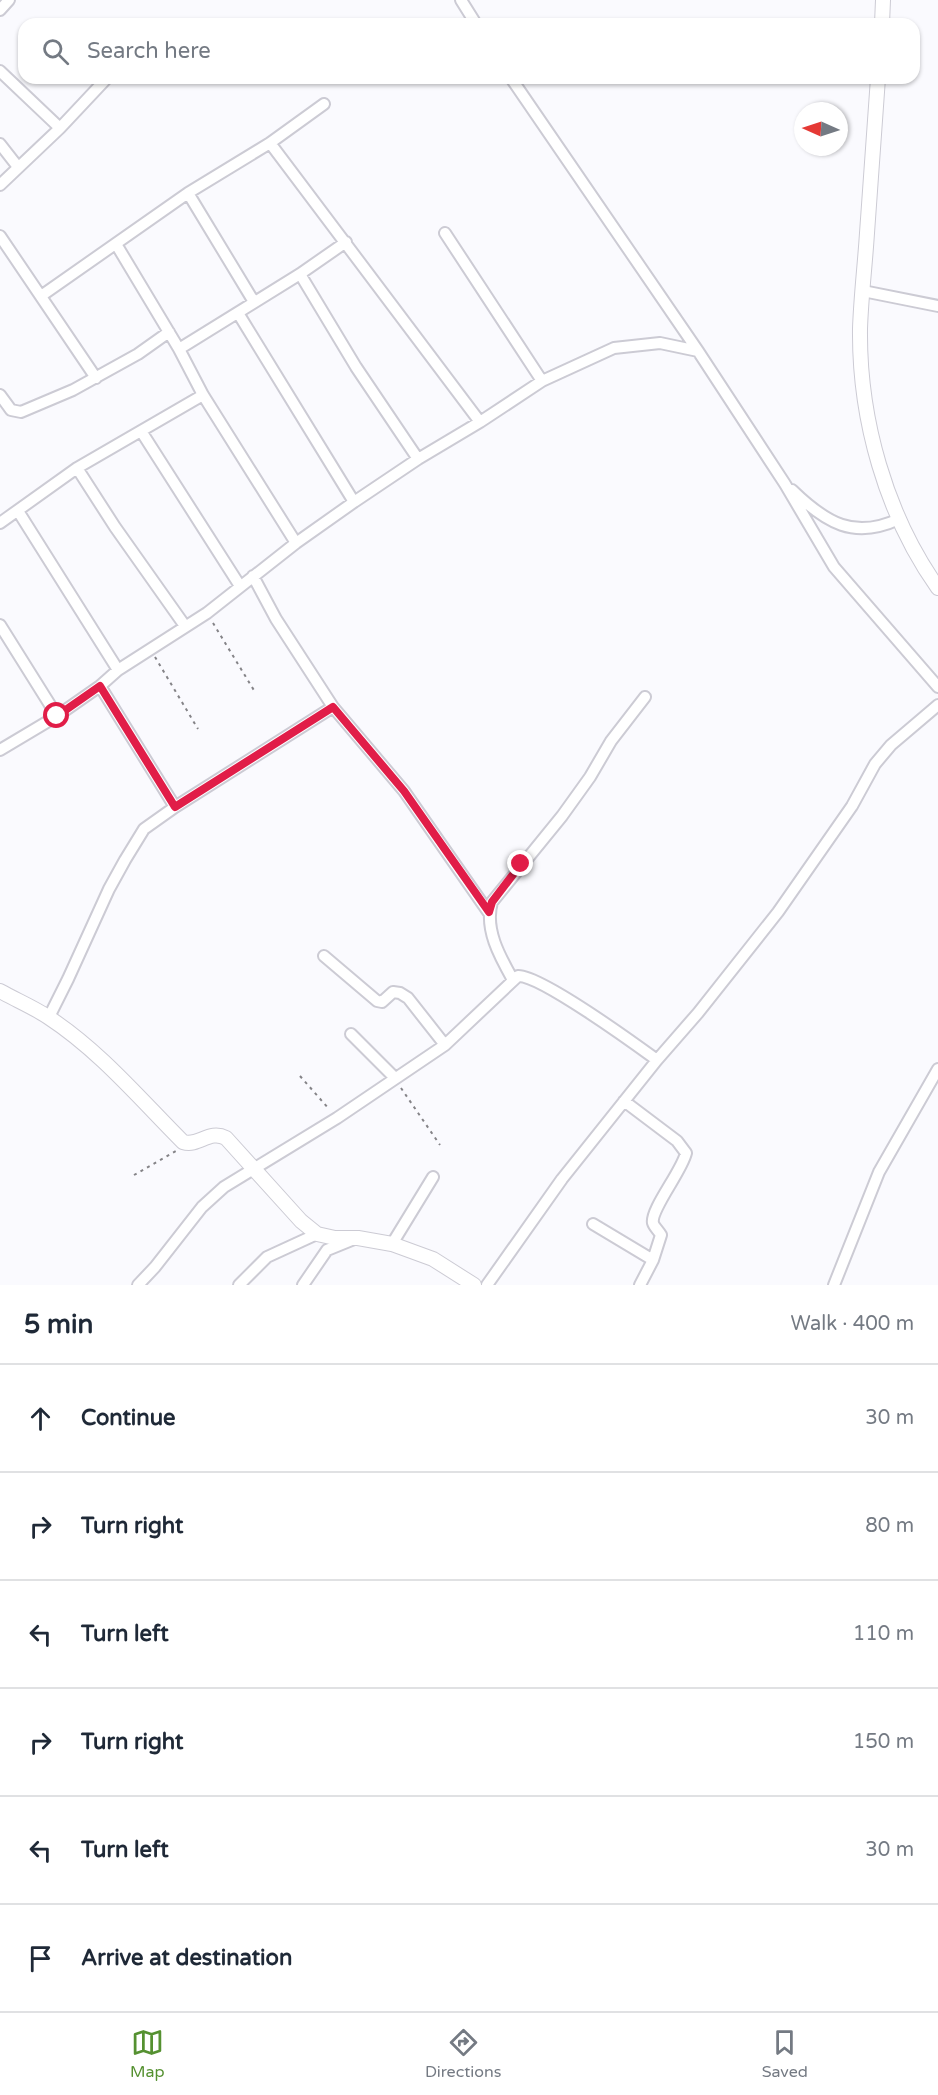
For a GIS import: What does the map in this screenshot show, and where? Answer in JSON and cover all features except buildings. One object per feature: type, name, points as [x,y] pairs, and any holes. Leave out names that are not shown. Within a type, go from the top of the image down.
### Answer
[{"type":"street","points":[[0,10],[9,0]]},
{"type":"street","points":[[461,0],[472,18]]},
{"type":"street","points":[[882,18],[883,0]]},
{"type":"street","points":[[0,71],[60,128]]},
{"type":"street","points":[[0,185],[60,128],[101,84]]},
{"type":"street","points":[[515,84],[698,351],[785,484],[834,567],[938,687]]},
{"type":"street","points":[[878,84],[860,328],[864,394],[878,458],[899,519],[914,550],[938,588]]},
{"type":"street","points":[[41,296],[188,193],[270,143],[324,104]]},
{"type":"street","points":[[270,143],[480,422]]},
{"type":"street","points":[[0,144],[18,167]]},
{"type":"street","points":[[188,193],[254,302]]},
{"type":"street","points":[[445,233],[542,381]]},
{"type":"street","points":[[0,236],[96,378]]},
{"type":"street","points":[[179,349],[300,274],[346,242]]},
{"type":"street","points":[[116,244],[179,349],[202,396],[296,543]]},
{"type":"street","points":[[300,274],[356,367],[418,459]]},
{"type":"street","points":[[863,291],[888,298],[938,306]]},
{"type":"street","points":[[238,313],[354,502]]},
{"type":"street","points":[[0,395],[11,410],[21,412],[96,378],[138,354],[169,332]]},
{"type":"street","points":[[0,750],[57,716],[150,648],[207,613],[296,543],[354,502],[542,381],[614,348],[660,343],[698,351]]},
{"type":"street","points":[[0,523],[77,468],[202,396]]},
{"type":"street","points":[[141,431],[240,586]]},
{"type":"street","points":[[77,468],[115,527],[185,626]]},
{"type":"street","points":[[785,484],[814,510],[846,527],[876,528],[899,519]]},
{"type":"street","points":[[18,511],[118,670]]},
{"type":"street","points":[[253,576],[276,619],[333,707],[404,791],[489,912],[497,948],[513,980]]},
{"type":"street","points":[[0,625],[57,716]]},
{"type":"street","points":[[100,686],[175,807]]},
{"type":"street","points":[[489,912],[497,895],[562,816],[590,777],[611,741],[645,697]]},
{"type":"street","points":[[487,1285],[562,1179],[778,912],[852,806],[875,764],[891,745],[938,705]]},
{"type":"street","points":[[49,1017],[109,889],[144,829],[333,707]]},
{"type":"street","points":[[324,956],[377,1001],[382,1002],[393,992],[408,998],[445,1045]]},
{"type":"street","points":[[138,1285],[202,1207],[224,1187],[337,1118],[445,1045],[518,976],[531,979],[575,1004],[657,1060]]},
{"type":"street","points":[[0,991],[49,1017],[108,1065],[183,1142],[188,1144],[210,1135],[221,1136],[316,1234],[392,1244],[433,1259],[474,1285]]},
{"type":"street","points":[[351,1034],[395,1078]]},
{"type":"street","points":[[834,1285],[879,1172],[938,1069]]},
{"type":"street","points":[[624,1101],[677,1141],[686,1153],[684,1163],[663,1196],[654,1219],[654,1226],[661,1235],[640,1285]]},
{"type":"street","points":[[392,1244],[433,1177]]},
{"type":"street","points":[[592,1224],[652,1260]]},
{"type":"street","points":[[239,1285],[267,1257],[316,1234]]},
{"type":"street","points":[[303,1285],[327,1250],[358,1238]]},
{"type":"path","points":[[207,613],[255,692]]},
{"type":"path","points":[[150,648],[198,729]]},
{"type":"path","points":[[300,1076],[337,1118]]},
{"type":"path","points":[[395,1078],[440,1145]]},
{"type":"path","points":[[134,1175],[188,1144]]},
{"type":"route","points":[[57,716],[100,686],[175,807],[333,707],[404,791],[489,912],[492,902],[521,864]]}]
